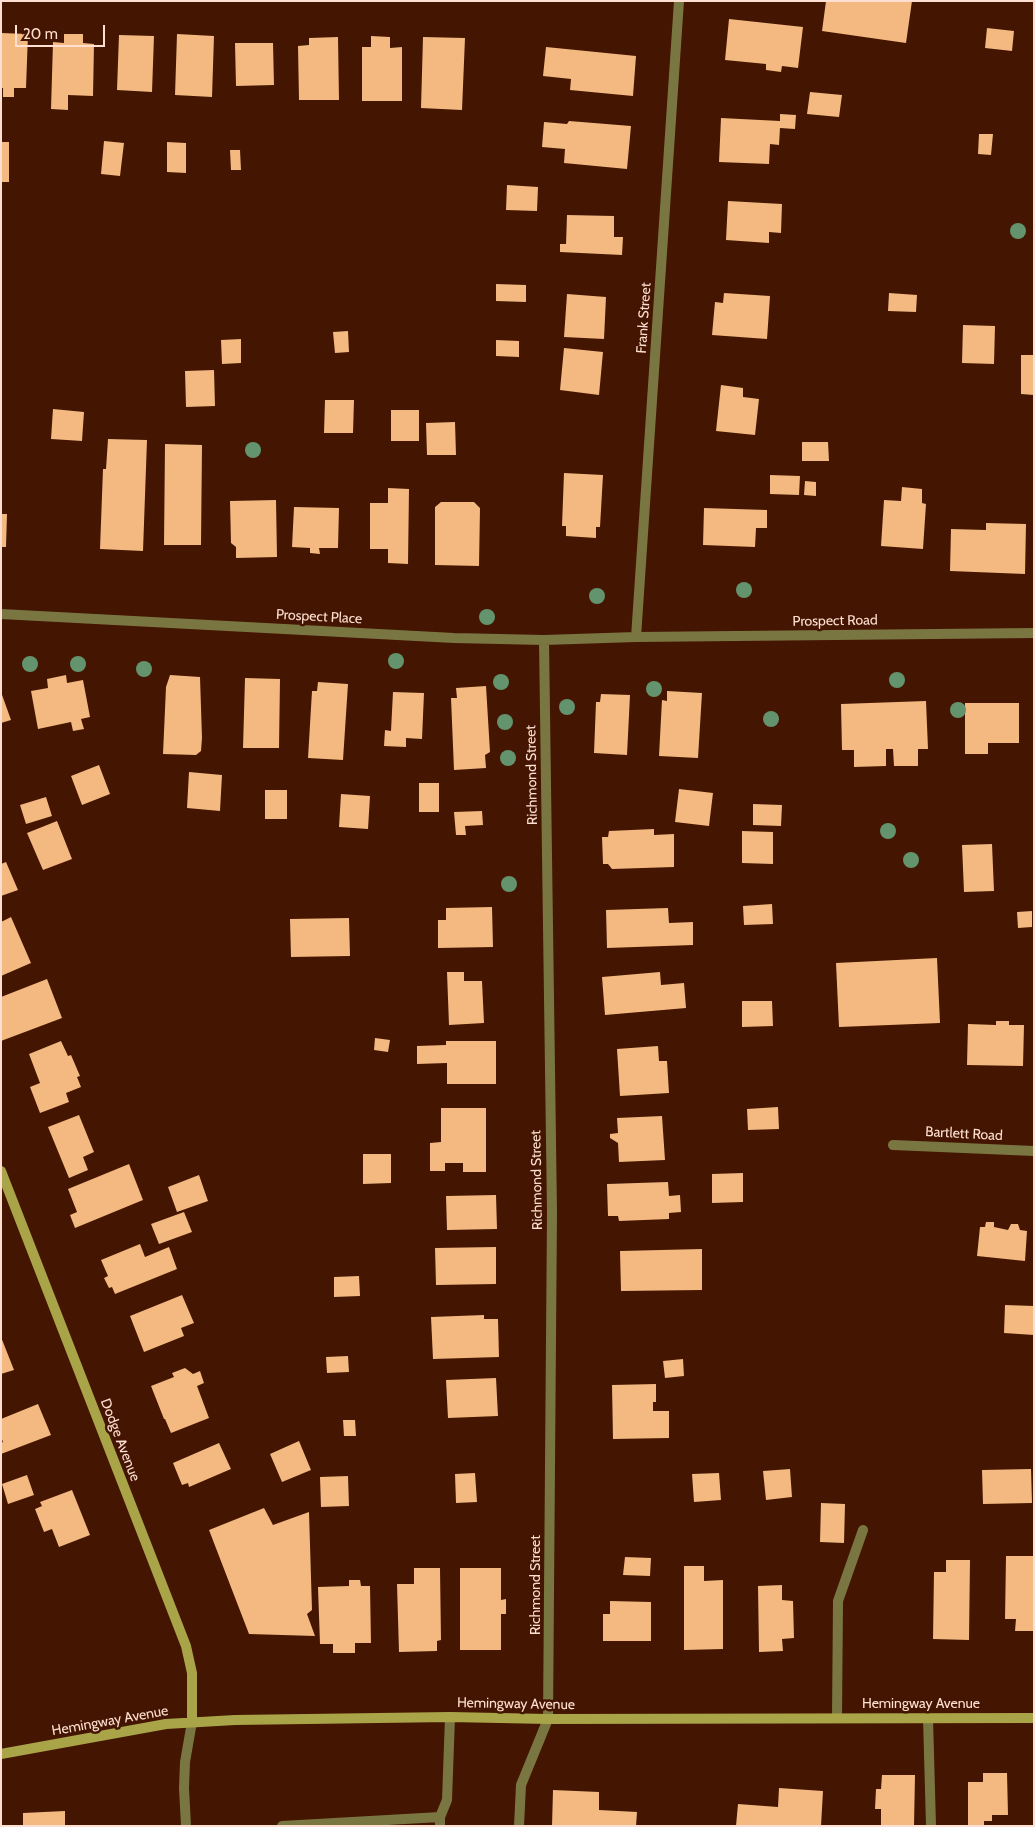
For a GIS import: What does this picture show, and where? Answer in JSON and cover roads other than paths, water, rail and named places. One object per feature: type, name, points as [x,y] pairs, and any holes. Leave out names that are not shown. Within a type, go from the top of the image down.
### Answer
[{"type":"main road","name":"Dodge Avenue","points":[[1,1171],[186,1646],[192,1673],[192,1722]]},
{"type":"main road","name":"Hemingway Avenue","points":[[1,1754],[166,1724],[192,1722],[450,1717],[548,1719],[1034,1718]]},
{"type":"street","name":"Frank Street","points":[[636,637],[679,1]]},
{"type":"street","name":"Prospect Place","points":[[1,614],[454,638],[544,640],[636,637]]},
{"type":"street","name":"Prospect Road","points":[[636,637],[1034,633]]},
{"type":"street","name":"Richmond Street","points":[[544,640],[552,1212],[548,1719]]},
{"type":"street","name":"Bartlett Road","points":[[893,1145],[1034,1151]]},
{"type":"street","points":[[836,1718],[838,1601],[864,1530]]},
{"type":"street","points":[[282,1826],[440,1821],[447,1800],[450,1717]]},
{"type":"street","points":[[928,1718],[931,1826]]},
{"type":"street","points":[[519,1826],[521,1785],[548,1719]]},
{"type":"street","points":[[186,1826],[185,1762],[192,1722]]}]
